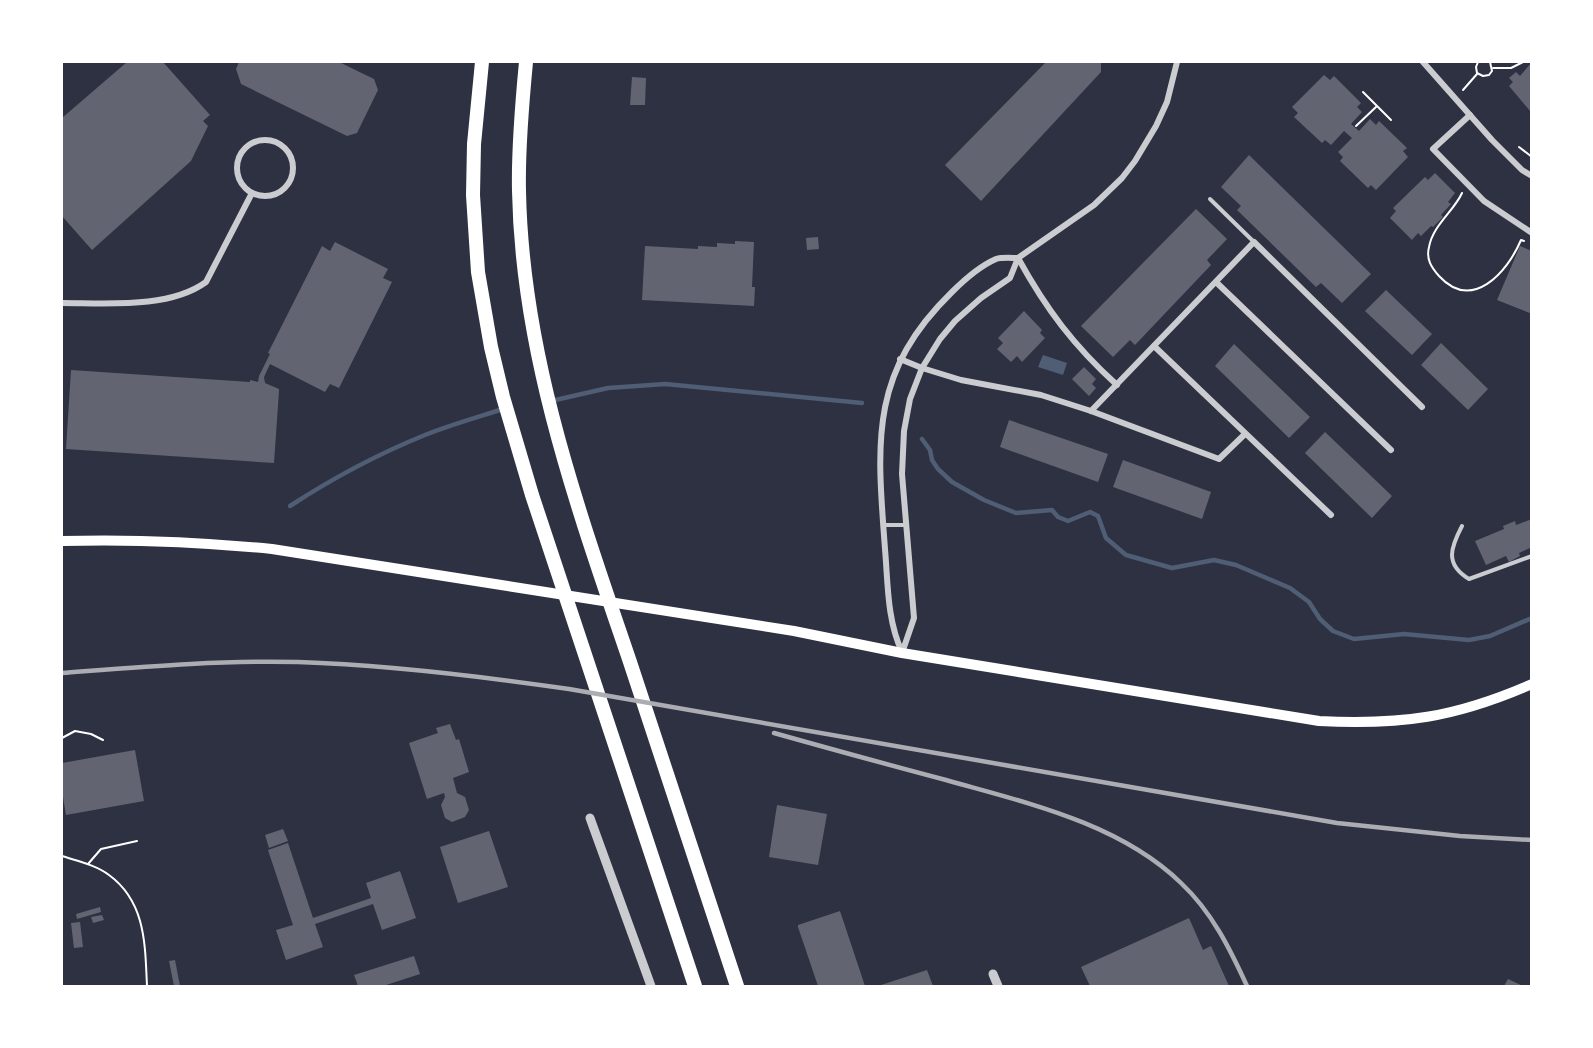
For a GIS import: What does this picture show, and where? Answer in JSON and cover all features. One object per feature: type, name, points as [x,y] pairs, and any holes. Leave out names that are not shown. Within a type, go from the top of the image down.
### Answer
[{"type":"highway","points":[[482,62],[473,195],[478,272],[485,322],[503,397],[550,550],[695,987]]},
{"type":"highway","points":[[526,62],[519,191],[527,294],[545,394],[593,555],[737,987]]},
{"type":"main road","points":[[62,541],[159,540],[272,549],[783,629],[902,653],[1327,722],[1386,723],[1435,717],[1478,705],[1532,684]]},
{"type":"street","points":[[902,653],[914,618],[902,474],[904,431],[910,399],[922,368],[940,339],[955,321],[981,298],[1010,278],[1018,258],[1094,205],[1122,178],[1156,126],[1167,102],[1178,62]]},
{"type":"street","points":[[1423,62],[1522,170],[1532,177]]},
{"type":"street","points":[[1470,115],[1433,149],[1484,201],[1532,233]]},
{"type":"street","points":[[266,140],[277,143],[286,150],[291,159],[290,181],[274,195],[263,196],[252,193],[244,187],[238,177],[237,166],[240,156],[246,147],[256,142],[266,140]]},
{"type":"street","points":[[62,303],[162,299],[194,291],[206,282],[252,193]]},
{"type":"street","points":[[1091,411],[1254,242],[1422,407]]},
{"type":"street","points":[[902,653],[891,617],[879,448],[886,400],[907,345],[939,304],[960,284],[998,258],[1018,258]]},
{"type":"street","points":[[1018,258],[1034,288],[1062,327],[1089,360],[1117,385]]},
{"type":"street","points":[[1216,282],[1391,450]]},
{"type":"street","points":[[1154,346],[1331,515]]},
{"type":"street","points":[[900,359],[961,380],[1041,395],[1091,411],[1219,459],[1245,434]]},
{"type":"street","points":[[590,818],[651,987]]},
{"type":"street","points":[[993,974],[998,987]]},
{"type":"lane","points":[[1210,198],[1254,242]]},
{"type":"lane","points":[[884,525],[905,525]]},
{"type":"lane","points":[[1462,526],[1452,546],[1452,552],[1454,564],[1459,573],[1469,579],[1532,556]]},
{"type":"path","points":[[1478,62],[1476,67],[1478,73]]},
{"type":"path","points":[[1490,62],[1493,68]]},
{"type":"path","points":[[1493,68],[1511,68],[1523,62]]},
{"type":"path","points":[[1478,73],[1486,76],[1493,68]]},
{"type":"path","points":[[1463,90],[1478,73]]},
{"type":"path","points":[[1363,92],[1391,120]]},
{"type":"path","points":[[1356,126],[1377,106]]},
{"type":"path","points":[[1519,147],[1532,157]]},
{"type":"path","points":[[1463,193],[1444,216],[1429,245],[1427,259],[1447,285],[1460,291],[1477,290],[1488,284],[1500,272],[1521,240],[1532,244]]},
{"type":"path","points":[[62,738],[75,731],[91,734],[103,740]]},
{"type":"path","points":[[88,864],[101,849],[137,841]]},
{"type":"path","points":[[62,856],[88,864],[109,875],[127,892],[138,910],[147,987]]},
{"type":"water","points":[[1043,355],[1067,363],[1063,375],[1038,367]]},
{"type":"building","points":[[127,62],[163,62],[210,115],[203,121],[208,126],[191,161],[92,250],[62,216],[62,118]]},
{"type":"building","points":[[239,62],[339,62],[374,79],[378,90],[357,133],[347,136],[241,84],[236,69]]},
{"type":"building","points":[[1046,62],[1101,62],[1101,72],[981,201],[945,165]]},
{"type":"building","points":[[1532,62],[1532,109],[1530,111],[1509,86],[1513,82],[1509,78],[1516,72],[1520,76]]},
{"type":"building","points":[[1324,75],[1330,80],[1334,76],[1361,103],[1357,107],[1362,112],[1351,124],[1359,131],[1370,119],[1376,125],[1379,121],[1407,148],[1403,151],[1408,157],[1376,190],[1371,185],[1368,188],[1340,161],[1343,157],[1338,152],[1352,138],[1344,131],[1331,145],[1325,140],[1322,143],[1294,117],[1298,113],[1292,107]]},
{"type":"building","points":[[632,77],[646,78],[645,105],[630,105]]},
{"type":"building","points":[[1249,155],[1371,274],[1342,303],[1321,283],[1316,287],[1237,210],[1241,206],[1221,187]]},
{"type":"building","points":[[1435,173],[1455,193],[1448,202],[1451,204],[1441,215],[1443,217],[1421,236],[1418,233],[1412,240],[1390,218],[1396,211],[1393,208],[1425,177],[1428,180]]},
{"type":"building","points":[[1196,209],[1227,239],[1207,260],[1211,265],[1135,345],[1130,340],[1113,357],[1081,326]]},
{"type":"building","points":[[818,237],[819,249],[807,250],[806,238]]},
{"type":"building","points":[[735,241],[754,242],[752,287],[755,287],[754,306],[642,300],[645,246],[698,249],[698,246],[717,247],[717,243],[735,244]]},
{"type":"building","points":[[335,242],[388,269],[383,278],[392,282],[339,388],[330,384],[325,392],[270,364],[264,377],[265,383],[279,389],[274,463],[66,449],[71,370],[258,382],[270,354],[268,353],[322,246],[330,251]]},
{"type":"building","points":[[1520,246],[1532,251],[1532,314],[1497,300]]},
{"type":"building","points":[[1386,290],[1432,334],[1412,355],[1365,311]]},
{"type":"building","points":[[1024,311],[1042,330],[1040,333],[1045,338],[1022,362],[1017,356],[1011,362],[997,349],[1003,343],[998,338]]},
{"type":"building","points":[[1441,343],[1488,389],[1468,410],[1421,365]]},
{"type":"building","points":[[1234,344],[1310,417],[1289,438],[1215,366]]},
{"type":"building","points":[[1084,367],[1096,379],[1092,384],[1096,388],[1089,396],[1072,379]]},
{"type":"building","points":[[1009,420],[1108,454],[1098,482],[1000,447]]},
{"type":"building","points":[[1325,432],[1392,496],[1372,518],[1305,453]]},
{"type":"building","points":[[1123,460],[1211,492],[1202,519],[1113,487]]},
{"type":"building","points":[[1532,519],[1532,547],[1519,553],[1520,556],[1509,562],[1506,556],[1486,565],[1475,541],[1504,529],[1503,526],[1515,521],[1516,525]]},
{"type":"building","points":[[450,724],[456,740],[459,739],[469,772],[453,778],[457,793],[465,797],[469,810],[465,817],[452,822],[445,818],[441,805],[445,797],[444,793],[427,799],[409,743],[438,733],[436,728]]},
{"type":"building","points":[[135,750],[144,801],[66,815],[62,791],[62,763]]},
{"type":"building","points":[[777,805],[827,814],[818,865],[769,857]]},
{"type":"building","points":[[283,829],[288,841],[269,848],[265,835]]},
{"type":"building","points":[[489,831],[508,887],[458,903],[440,847]]},
{"type":"building","points":[[288,843],[313,918],[371,898],[366,883],[400,871],[416,918],[382,930],[373,904],[315,924],[323,947],[286,960],[276,930],[293,925],[268,850]]},
{"type":"building","points":[[100,907],[101,912],[77,919],[76,914]]},
{"type":"building","points":[[840,911],[865,986],[818,986],[798,927],[798,925]]},
{"type":"building","points":[[102,915],[104,920],[93,923],[91,917]]},
{"type":"building","points":[[1189,918],[1203,950],[1211,946],[1229,986],[1090,986],[1081,967]]},
{"type":"building","points":[[80,922],[83,947],[74,948],[71,923]]},
{"type":"building","points":[[414,956],[420,974],[383,986],[358,986],[354,975]]},
{"type":"building","points":[[175,960],[180,986],[174,986],[169,961]]},
{"type":"building","points":[[927,970],[933,986],[878,986]]},
{"type":"building","points":[[1508,979],[1523,986],[1504,986]]},
{"type":"waterway","points":[[551,401],[608,388],[665,384],[862,403]]},
{"type":"waterway","points":[[290,506],[339,476],[390,450],[434,431],[500,410]]},
{"type":"waterway","points":[[922,439],[930,450],[932,460],[938,469],[952,482],[984,500],[1016,513],[1052,510],[1058,517],[1068,521],[1090,512],[1098,516],[1106,538],[1126,555],[1172,568],[1214,560],[1236,565],[1290,588],[1309,602],[1320,619],[1333,631],[1354,639],[1404,634],[1469,640],[1490,636],[1532,618]]},
{"type":"railway","points":[[62,673],[239,662],[298,662],[400,668],[569,689],[1337,823],[1460,836],[1532,840]]},
{"type":"railway","points":[[774,733],[1040,807],[1101,830],[1130,845],[1156,862],[1181,883],[1202,906],[1227,945],[1247,986]]}]
